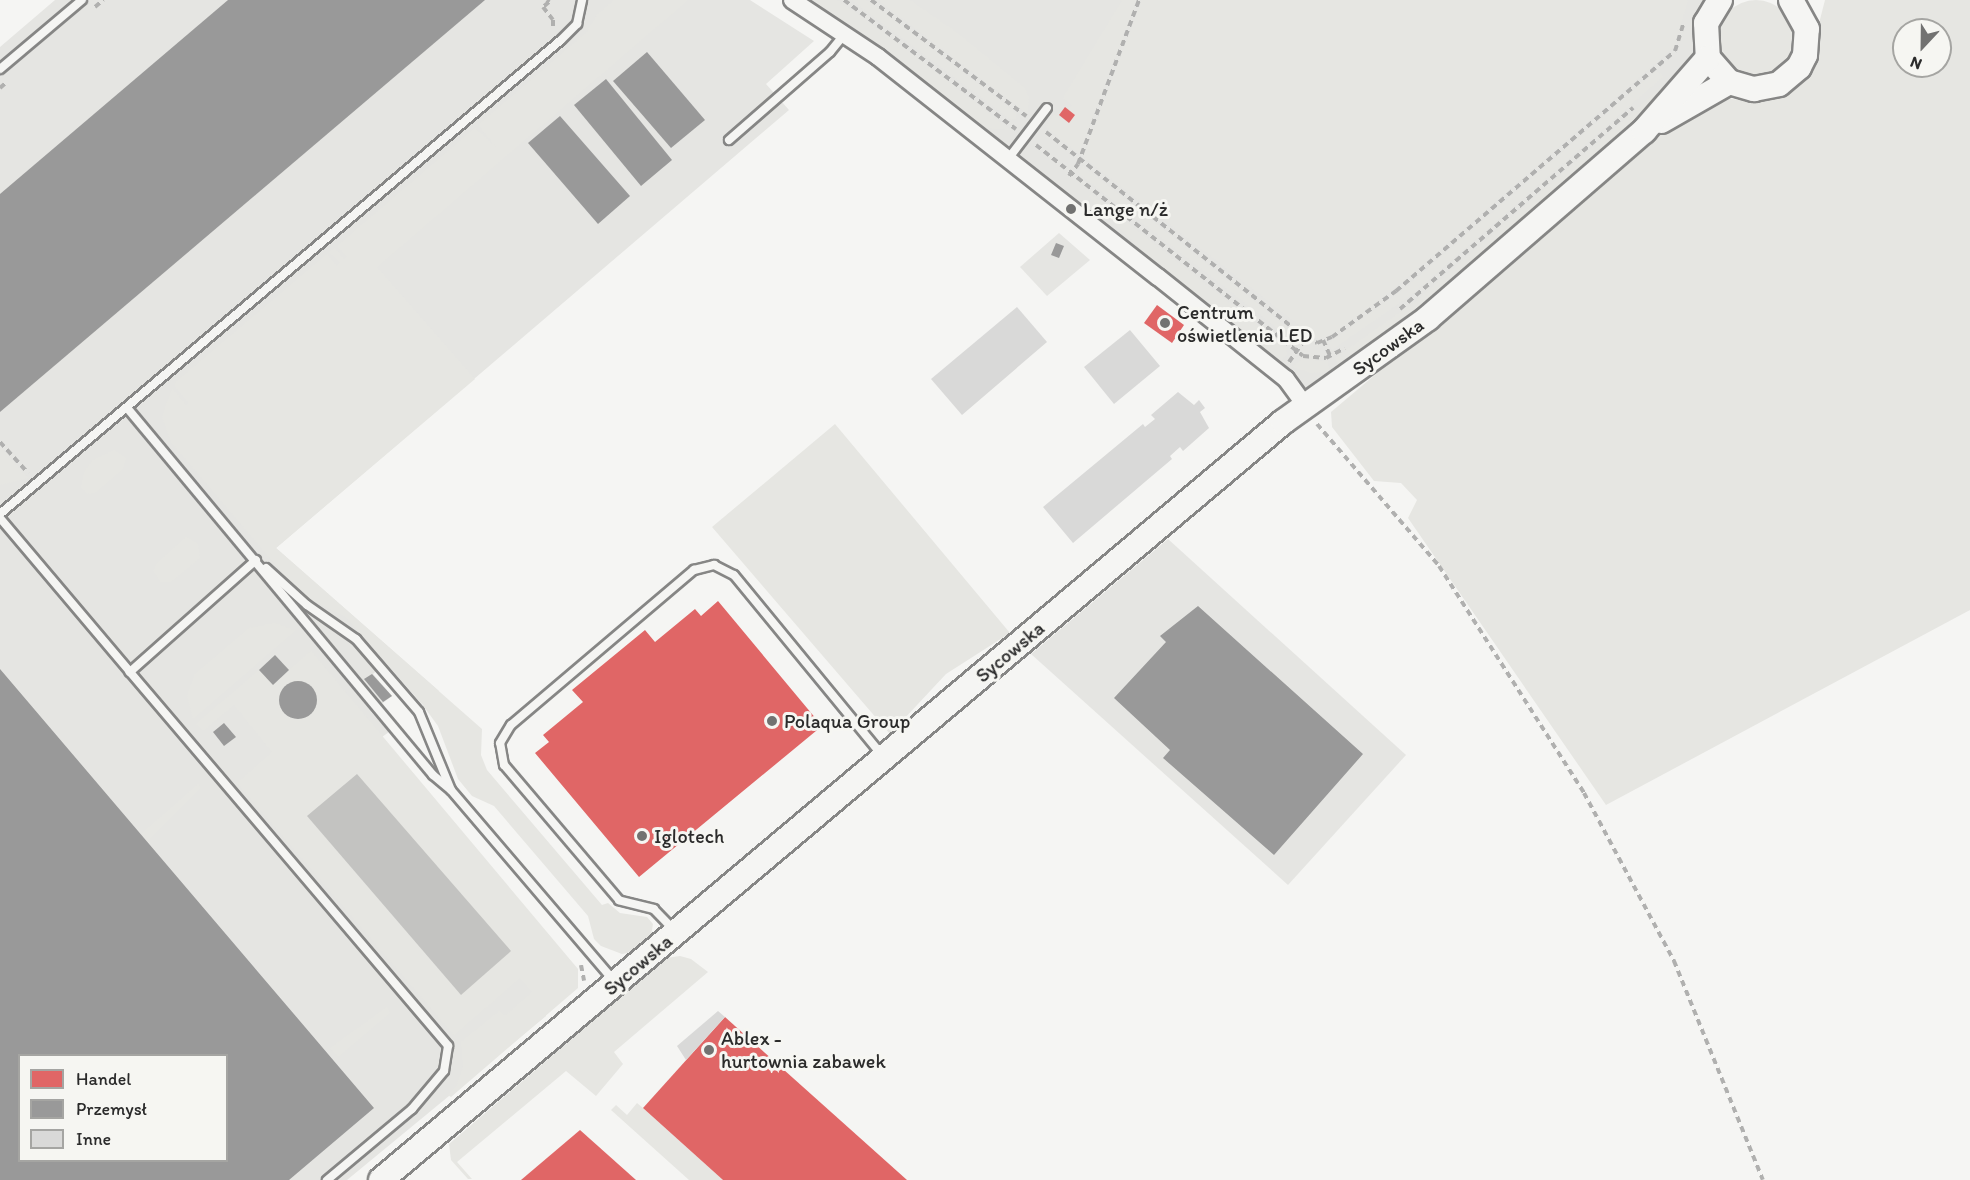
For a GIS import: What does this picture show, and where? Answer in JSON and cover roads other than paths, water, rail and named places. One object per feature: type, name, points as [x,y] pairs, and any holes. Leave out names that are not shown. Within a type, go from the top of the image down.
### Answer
[{"type":"street","points":[[792,0],[844,35],[1008,159],[1279,373],[1298,391],[1305,405]]},
{"type":"street","points":[[1720,0],[1706,23],[1708,57],[1729,82],[1754,89],[1779,84],[1791,76],[1805,55],[1808,36],[1804,5]]},
{"type":"street","name":"Sycowska","points":[[381,1180],[1305,405],[1409,333],[1644,131],[1708,57]]},
{"type":"street","name":"Sycowska","points":[[1644,131],[1729,82]]},
{"type":"lane","points":[[0,69],[82,0]]},
{"type":"lane","points":[[327,1180],[412,1109],[444,1071],[448,1046],[0,516],[561,40],[577,24],[582,0]]},
{"type":"lane","points":[[729,140],[844,35]]},
{"type":"lane","points":[[1008,159],[1047,108]]},
{"type":"lane","points":[[128,409],[256,560],[279,594],[433,775],[451,790],[616,983]]},
{"type":"lane","points":[[130,672],[256,560]]},
{"type":"lane","points":[[256,560],[307,605],[356,639],[419,712],[451,790]]},
{"type":"lane","points":[[676,933],[654,909],[619,900],[504,765],[500,743],[511,725],[694,570],[714,565],[734,575],[884,758]]},
{"type":"place","name":"Lange n/ż","points":[[1071,209]]},
{"type":"place","name":"Centrum oświetlenia LED","points":[[1165,323]]},
{"type":"place","name":"Polaqua Group","points":[[772,721]]},
{"type":"place","name":"Iglotech","points":[[642,836]]},
{"type":"place","name":"Ablex - hurtownia zabawek","points":[[709,1050]]}]
